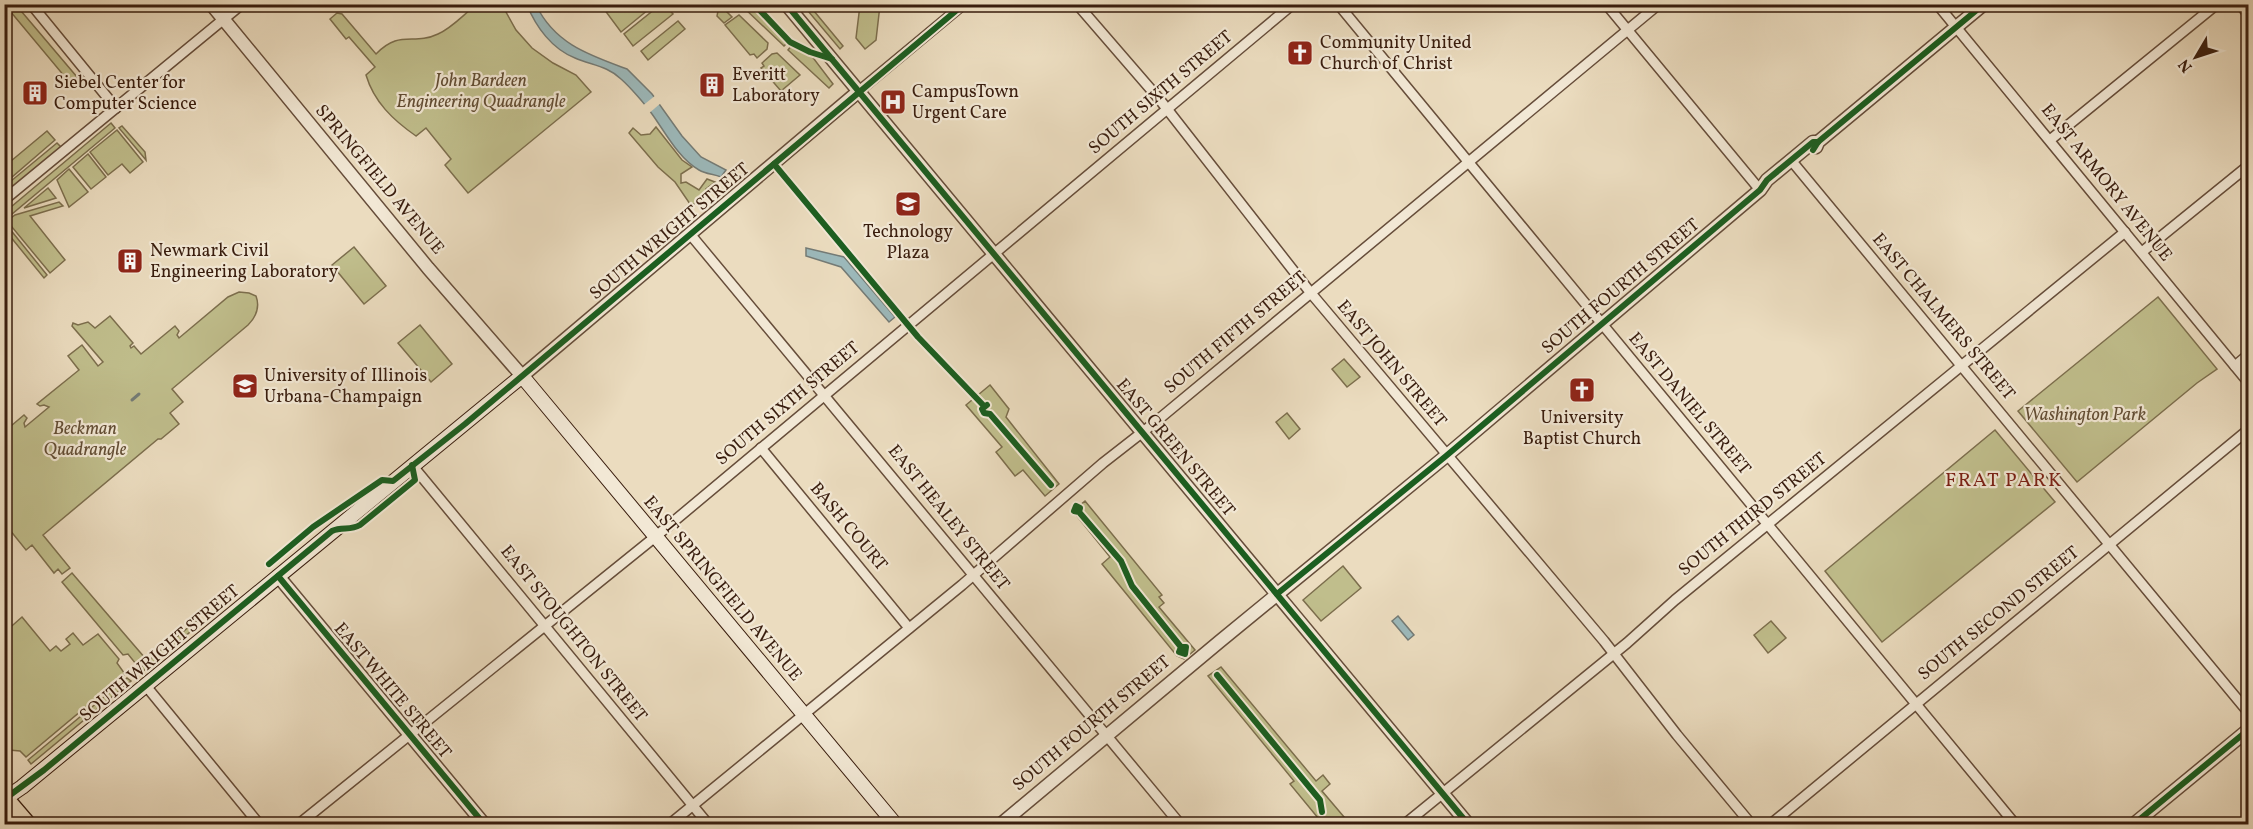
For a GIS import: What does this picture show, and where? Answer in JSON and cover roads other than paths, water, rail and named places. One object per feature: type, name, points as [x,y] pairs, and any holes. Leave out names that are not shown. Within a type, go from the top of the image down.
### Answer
[{"type":"main road","name":"SOUTH WRIGHT STREET","points":[[5,798],[22,787],[146,686],[522,376]]},
{"type":"main road","name":"EAST SPRINGFIELD AVENUE","points":[[522,376],[895,825]]},
{"type":"main road","points":[[5,798],[28,825]]},
{"type":"street","points":[[31,4],[116,108]]},
{"type":"street","name":"SPRINGFIELD AVENUE","points":[[211,4],[428,268],[522,376]]},
{"type":"street","points":[[4,200],[242,4]]},
{"type":"street","name":"EAST GREEN STREET","points":[[786,4],[1468,825]]},
{"type":"street","name":"SOUTH WRIGHT STREET","points":[[522,376],[964,4]]},
{"type":"street","name":"EAST JOHN STREET","points":[[1077,4],[1168,110],[1310,292],[1614,653],[1677,735],[1751,825]]},
{"type":"street","name":"SOUTH SIXTH STREET","points":[[299,825],[655,537],[1293,4]]},
{"type":"street","name":"EAST DANIEL STREET","points":[[1338,4],[2015,825]]},
{"type":"street","points":[[1606,4],[1760,190]]},
{"type":"street","name":"SOUTH FIFTH STREET","points":[[670,825],[973,575],[1085,478],[1659,4]]},
{"type":"street","name":"EAST ARMORY AVENUE","points":[[1937,4],[2248,382]]},
{"type":"street","name":"SOUTH FOURTH STREET","points":[[1760,190],[1772,185],[1816,147],[1818,142],[1984,4]]},
{"type":"street","points":[[2050,140],[2217,4]]},
{"type":"street","points":[[2242,4],[2248,12]]},
{"type":"street","name":"SOUTH FOURTH STREET","points":[[1001,825],[1446,456],[1760,190],[1767,180],[1812,142],[1818,142]]},
{"type":"street","name":"EAST CHALMERS STREET","points":[[1795,165],[2248,712]]},
{"type":"street","points":[[2142,252],[2248,166]]},
{"type":"street","name":"SOUTH THIRD STREET","points":[[1405,825],[2125,232]]},
{"type":"street","name":"EAST HEALEY STREET","points":[[690,234],[1180,825]]},
{"type":"street","points":[[2235,366],[2248,355]]},
{"type":"street","name":"SOUTH SECOND STREET","points":[[1771,825],[2248,430]]},
{"type":"street","name":"BASH COURT","points":[[761,448],[909,628]]},
{"type":"street","name":"EAST STOUGHTON STREET","points":[[412,465],[708,825]]},
{"type":"street","name":"EAST WHITE STREET","points":[[278,576],[484,825]]},
{"type":"street","points":[[146,686],[259,825]]},
{"type":"street","points":[[2134,825],[2248,730]]},
{"type":"water","points":[[527,5],[536,5],[544,18],[563,39],[599,59],[627,69],[652,94],[682,136],[701,157],[726,170],[721,177],[702,171],[685,159],[645,105],[616,75],[605,68],[567,54],[552,43],[540,29]]},
{"type":"water","points":[[806,248],[844,257],[895,317],[889,322],[841,267],[806,256]]},
{"type":"water","points":[[1398,616],[1414,635],[1408,640],[1392,621]]},
{"type":"waterway","points":[[132,400],[139,394]]},
{"type":"place","name":"Community United Church of Christ","points":[[1300,53]]},
{"type":"place","name":"Everitt Laboratory","points":[[712,85]]},
{"type":"place","name":"Siebel Center for Computer Science","points":[[35,93]]},
{"type":"place","name":"CampusTown Urgent Care","points":[[893,102]]},
{"type":"place","name":"Technology Plaza","points":[[908,204]]},
{"type":"place","name":"Newmark Civil Engineering Laboratory","points":[[130,261]]},
{"type":"place","name":"University of Illinois Urbana-Champaign","points":[[245,386]]},
{"type":"place","name":"University Baptist Church","points":[[1582,390]]},
{"type":"district","name":"FRAT PARK","points":[[2004,481]]},
{"type":"park label","name":"John Bardeen Engineering Quadrangle","points":[[481,91]]},
{"type":"park label","name":"Washington Park","points":[[2085,415]]},
{"type":"park label","name":"Beckman Quadrangle","points":[[85,439]]}]
